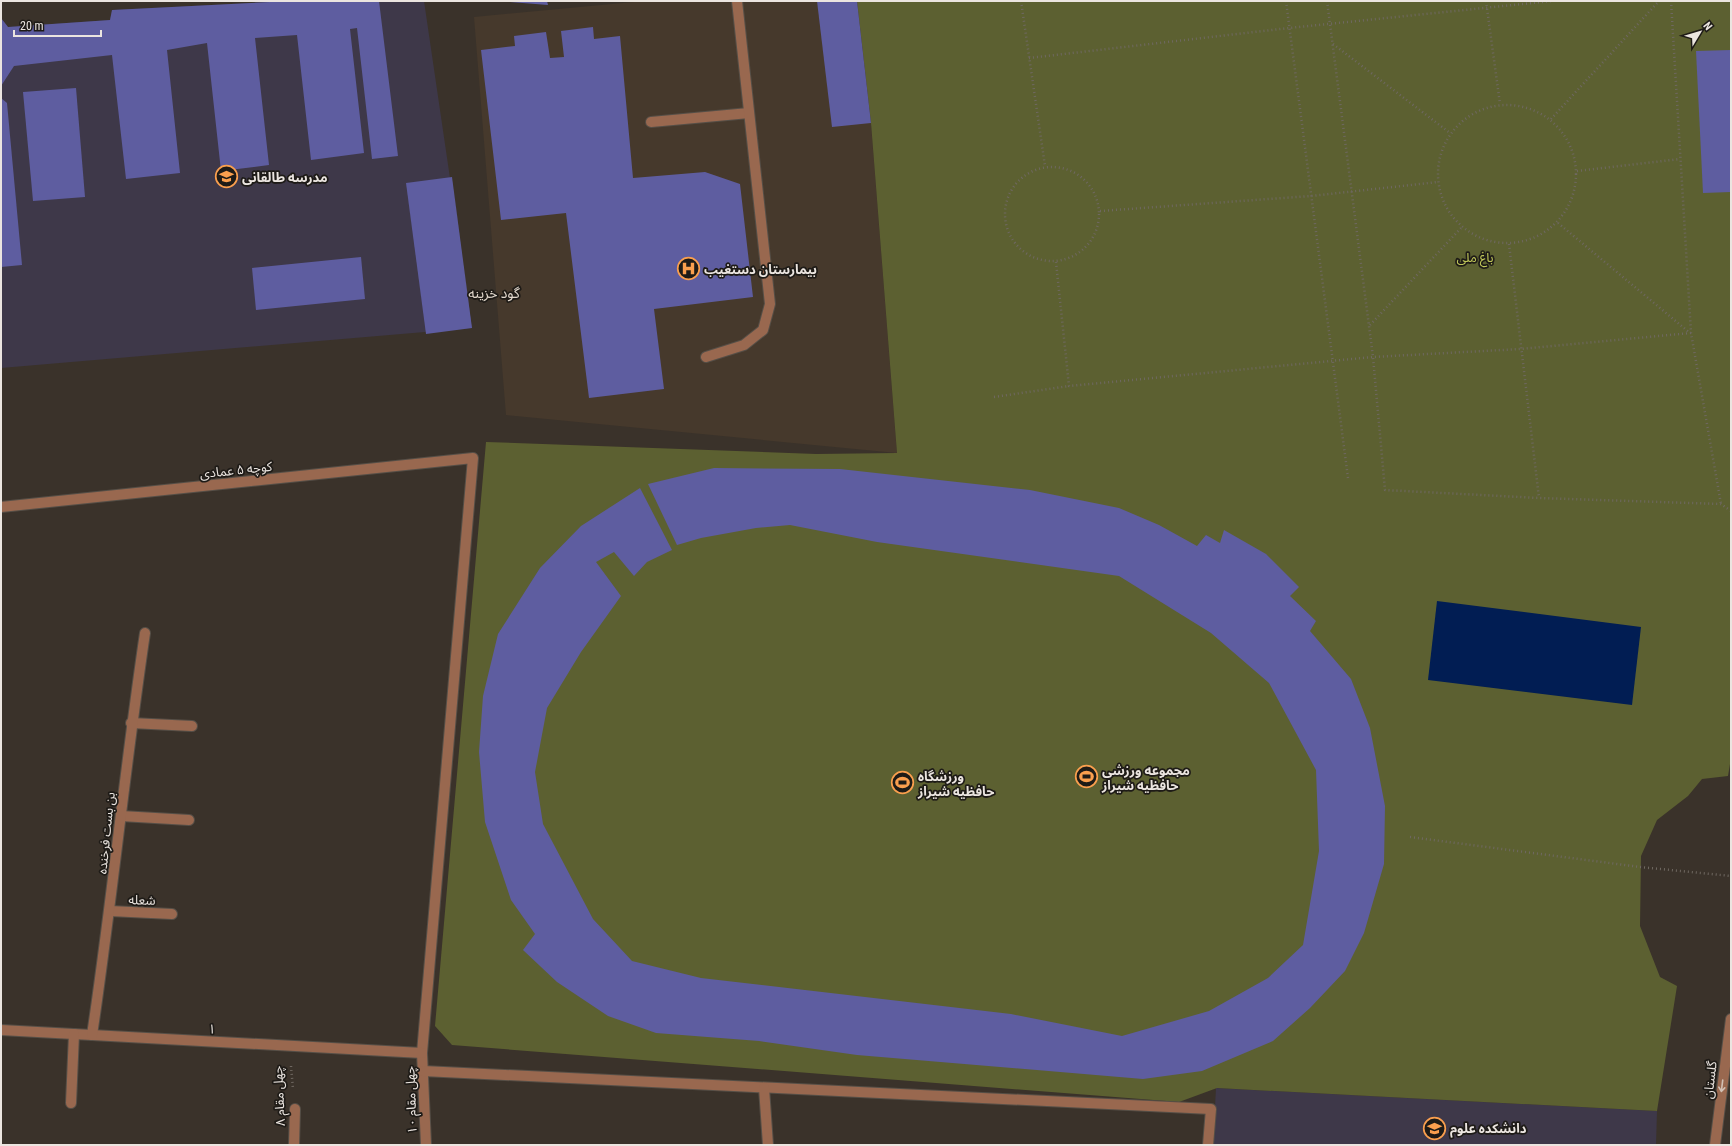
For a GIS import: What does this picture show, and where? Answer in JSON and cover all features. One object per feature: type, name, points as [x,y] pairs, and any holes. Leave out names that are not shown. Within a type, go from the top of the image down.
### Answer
[{"type":"street","points":[[706,357],[744,345],[763,330],[770,304],[737,1]]},
{"type":"street","points":[[651,122],[749,113]]},
{"type":"street","name":"کوچه ۵ عمادی","points":[[1,507],[473,458]]},
{"type":"street","name":"چهل مقام ۱۰","points":[[426,1145],[422,1053],[473,458]]},
{"type":"street","name":"بن بست فرخنده","points":[[92,1035],[110,912],[132,723],[145,633]]},
{"type":"street","points":[[132,723],[192,726]]},
{"type":"street","points":[[121,816],[189,820]]},
{"type":"street","name":"شعله","points":[[110,912],[172,914]]},
{"type":"street","name":"گلستان","points":[[1715,1145],[1731,1019]]},
{"type":"street","name":"۱","points":[[1,1030],[422,1053]]},
{"type":"street","points":[[71,1103],[74,1034]]},
{"type":"street","points":[[423,1071],[1211,1109],[1208,1145]]},
{"type":"street","points":[[764,1088],[768,1145]]},
{"type":"street","name":"چهل مقام ۸","points":[[294,1145],[295,1109]]},
{"type":"path","points":[[1021,1],[1045,166]]},
{"type":"path","points":[[1286,1],[1348,478]]},
{"type":"path","points":[[1327,1],[1373,357],[1385,490],[1539,498],[1721,504],[1731,511]]},
{"type":"path","points":[[1486,1],[1500,104]]},
{"type":"path","points":[[1029,58],[1289,28],[1552,1]]},
{"type":"path","points":[[1551,119],[1659,1]]},
{"type":"path","points":[[1671,1],[1691,334],[1721,504]]},
{"type":"path","points":[[1333,44],[1450,133]]},
{"type":"path","points":[[1500,104],[1531,108],[1551,119],[1570,141],[1577,171],[1574,195],[1558,223],[1540,236],[1509,244],[1488,242],[1462,227],[1445,206],[1438,182],[1438,162],[1450,133],[1472,113],[1500,104]]},
{"type":"path","points":[[1577,171],[1680,159]]},
{"type":"path","points":[[1045,166],[1061,167],[1076,172],[1094,193],[1100,211],[1095,234],[1086,248],[1071,258],[1056,262],[1041,261],[1022,252],[1007,230],[1004,206],[1012,186],[1026,173],[1045,166]]},
{"type":"path","points":[[1100,211],[1311,196],[1438,182]]},
{"type":"path","points":[[1558,223],[1691,334]]},
{"type":"path","points":[[1369,325],[1462,227]]},
{"type":"path","points":[[1509,244],[1520,349],[1539,498]]},
{"type":"path","points":[[1056,262],[1068,386]]},
{"type":"path","points":[[994,397],[1068,386],[1373,357],[1520,349],[1691,334]]},
{"type":"path","points":[[1410,837],[1640,867],[1731,876]]},
{"type":"path","name":"چهل مقام ۸","points":[[289,1046],[295,1109]]},
{"type":"shaded area","name":"مدرسه طالقانی","points":[[291,1],[424,1],[472,328],[1,368],[1,18],[8,27],[110,20],[112,10]]},
{"type":"shaded area","name":"بیمارستان دستغیب","points":[[644,1],[857,1],[871,123],[897,453],[506,415],[474,17]]},
{"type":"shaded area","name":"دانشکده علوم","points":[[1216,1088],[1657,1111],[1656,1145],[1213,1145]]},
{"type":"green space","name":"مجموعه ورزشی حافظیه شیراز","points":[[857,1],[1731,1],[1731,758],[1728,776],[1702,779],[1688,796],[1657,820],[1641,856],[1640,926],[1660,977],[1677,986],[1657,1111],[1217,1088],[1179,1102],[452,1045],[435,1026],[486,442],[816,454],[897,453],[871,123]]},
{"type":"water","points":[[1437,601],[1641,627],[1632,705],[1428,680]]},
{"type":"building","points":[[291,1],[379,1],[398,156],[372,159],[357,28],[350,29],[364,153],[311,160],[297,35],[255,38],[269,165],[221,171],[207,43],[167,50],[180,173],[126,179],[112,55],[14,66],[1,86],[1,18],[8,27],[110,20],[112,10]]},
{"type":"building","points":[[547,1],[548,5],[510,2]]},
{"type":"building","points":[[817,1],[857,1],[871,123],[832,127]]},
{"type":"building","points":[[593,27],[594,39],[620,36],[633,178],[705,172],[740,184],[753,297],[654,309],[664,389],[589,398],[566,213],[501,220],[481,50],[515,46],[514,36],[546,32],[550,58],[564,57],[561,31]]},
{"type":"building","points":[[1731,50],[1731,192],[1703,193],[1696,51]]},
{"type":"building","points":[[76,88],[85,197],[33,201],[23,92]]},
{"type":"building","points":[[1,98],[7,103],[22,265],[1,267]]},
{"type":"building","points":[[452,177],[472,328],[426,334],[406,183]]},
{"type":"building","points":[[361,257],[365,299],[256,310],[252,268]]},
{"type":"building","points":[[714,468],[840,469],[1030,490],[1119,508],[1159,525],[1197,546],[1206,535],[1220,543],[1224,530],[1266,554],[1299,587],[1290,596],[1316,621],[1310,631],[1351,679],[1370,728],[1385,806],[1384,864],[1364,933],[1345,971],[1310,1008],[1273,1041],[1202,1071],[1143,1079],[857,1055],[759,1041],[656,1033],[608,1016],[557,982],[523,950],[535,934],[511,900],[485,822],[479,752],[483,696],[498,634],[540,568],[581,526],[640,488],[672,550],[647,562],[634,576],[614,552],[596,562],[621,596],[581,652],[547,708],[535,772],[543,824],[593,919],[632,961],[701,978],[1011,1014],[1122,1036],[1209,1011],[1268,978],[1303,945],[1319,851],[1316,770],[1269,683],[1211,633],[1119,576],[877,542],[790,525],[756,528],[701,538],[677,545],[648,484]]},
{"type":"place","name":"مدرسه طالقانی","points":[[226,177]]},
{"type":"place","name":"بیمارستان دستغیب","points":[[688,269]]},
{"type":"place","name":"مجموعه ورزشی حافظیه شیراز","points":[[1086,777]]},
{"type":"place","name":"ورزشگاه حافظیه شیراز","points":[[903,783]]},
{"type":"place","name":"دانشکده علوم","points":[[1435,1128]]},
{"type":"district","name":"گود خزینه","points":[[494,293]]},
{"type":"park label","name":"باغ ملی","points":[[1475,257]]}]
